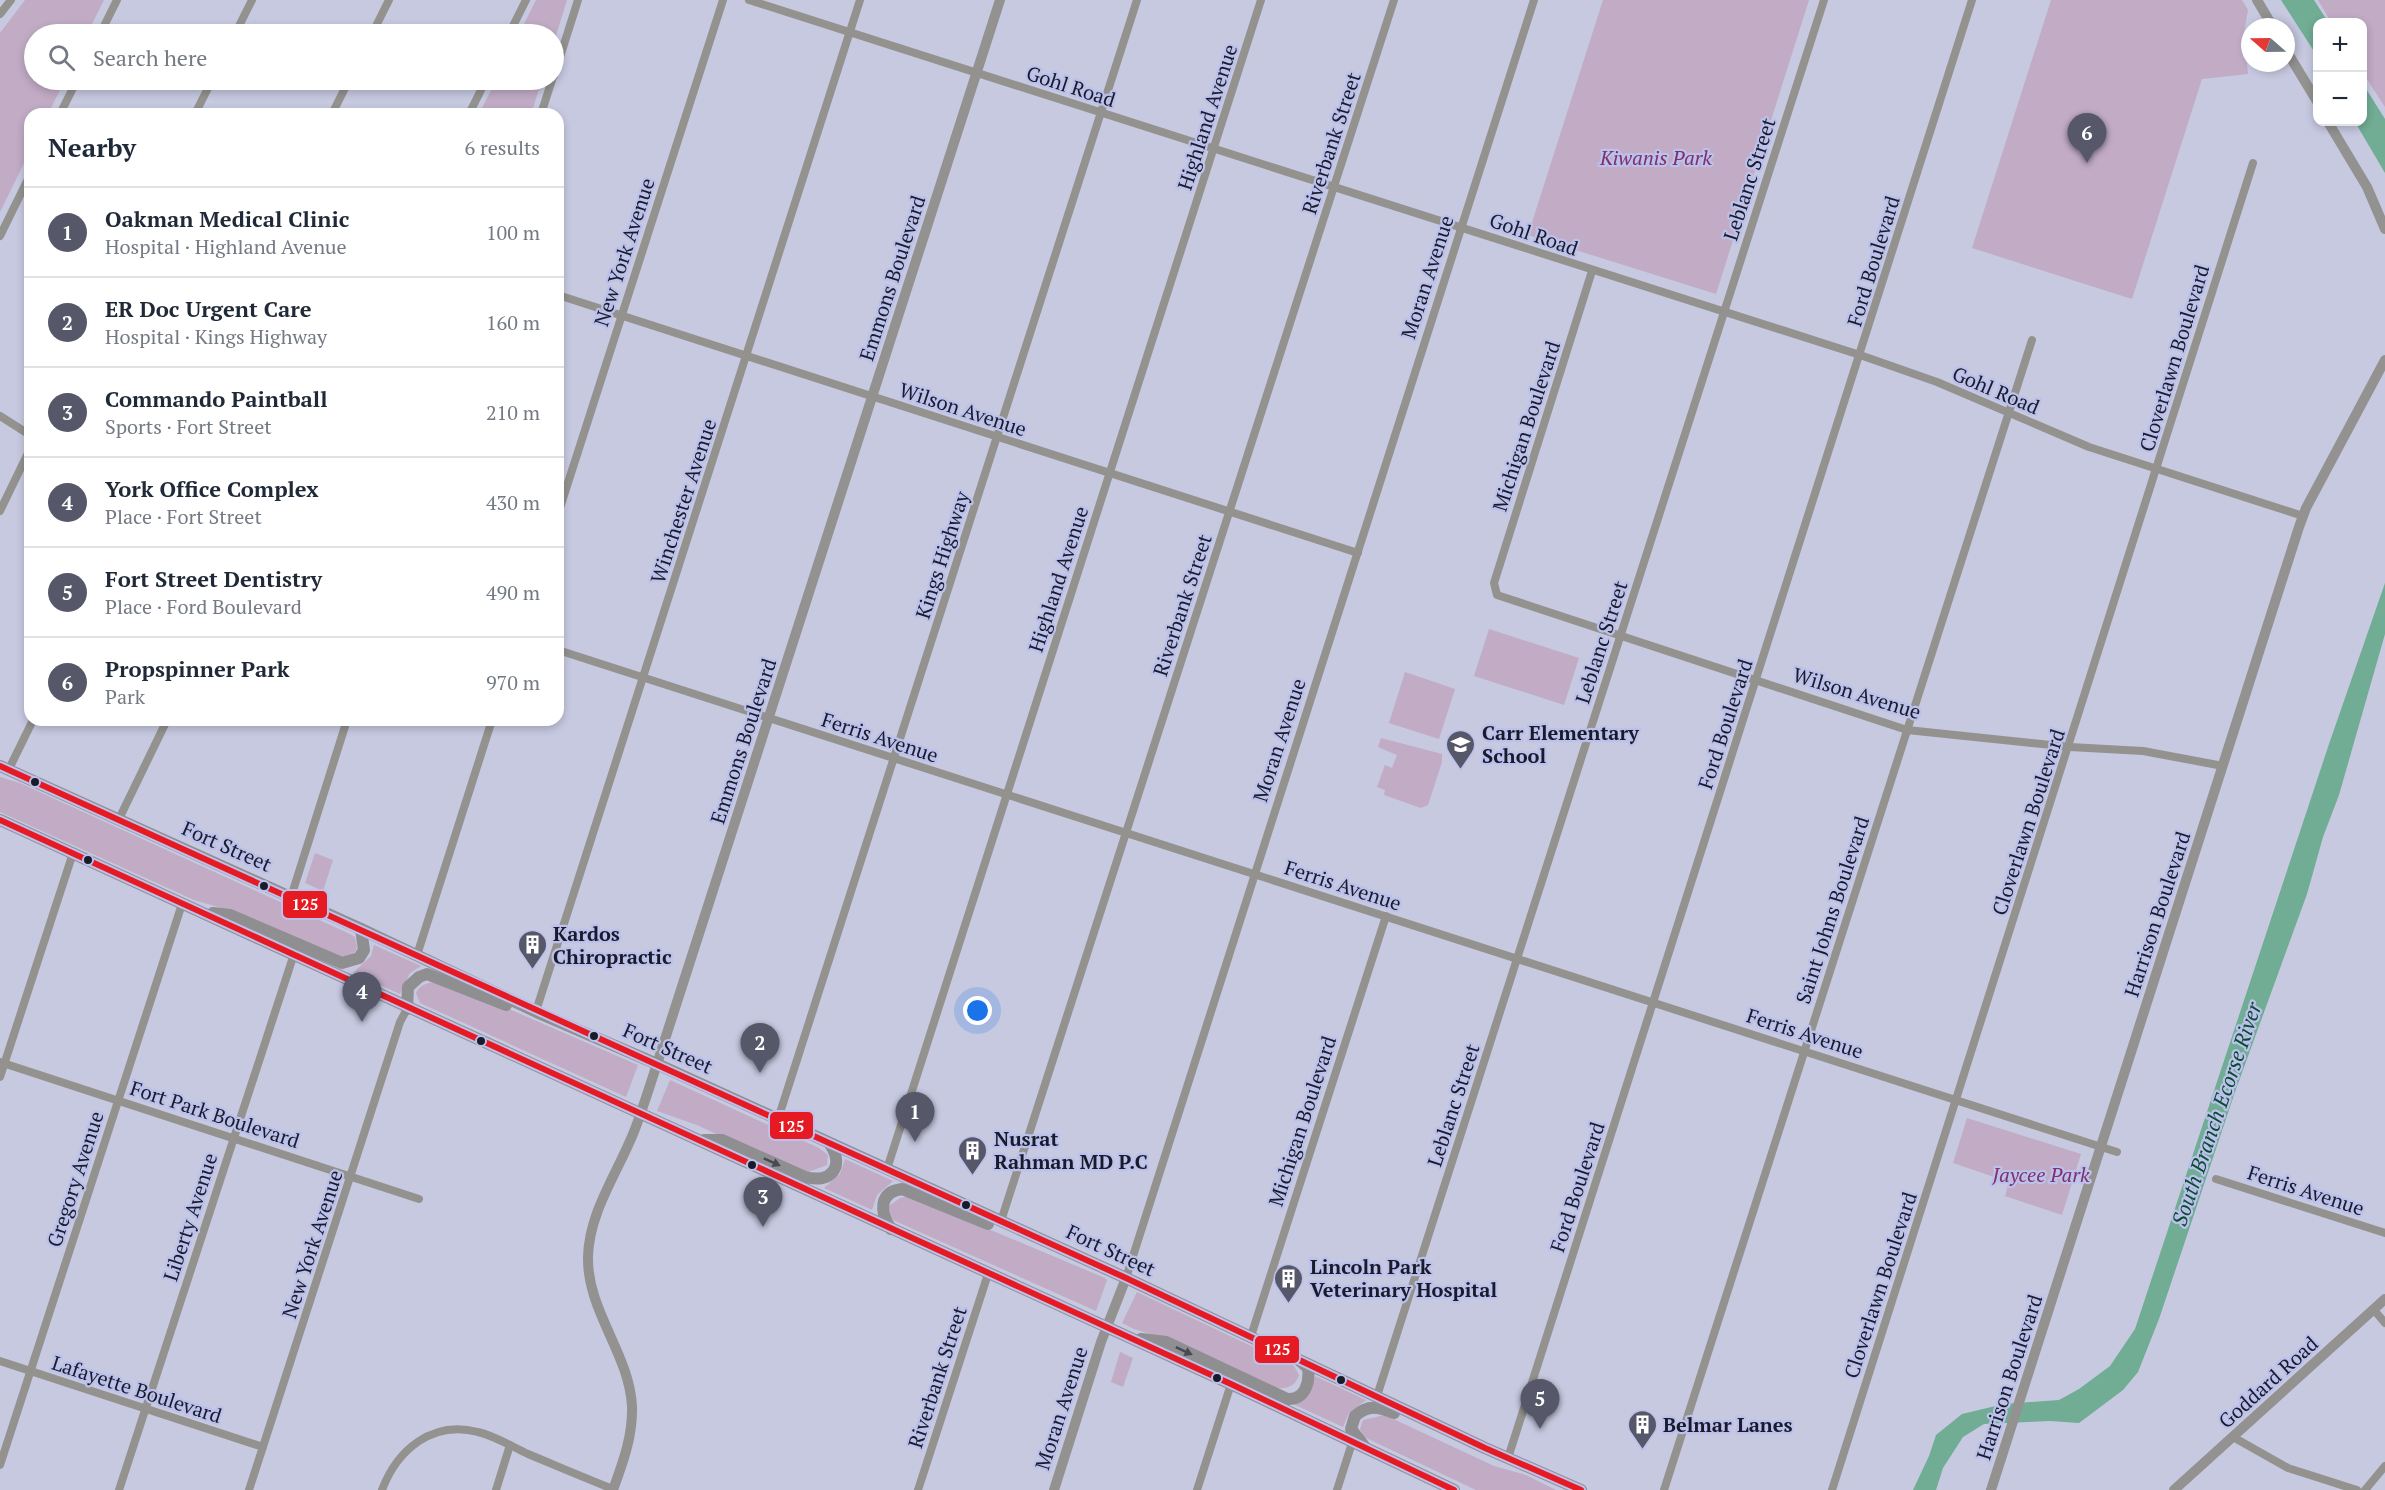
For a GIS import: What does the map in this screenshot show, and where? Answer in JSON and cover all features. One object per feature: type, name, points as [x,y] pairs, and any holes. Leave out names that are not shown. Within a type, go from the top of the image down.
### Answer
[{"type":"main road","name":"Fort Street","points":[[4,767],[361,929],[539,1013],[657,1064],[1126,1278],[1508,1458],[1581,1490]]},
{"type":"main road","points":[[0,820],[294,954],[407,1009],[697,1140],[880,1219],[891,1230],[1231,1384],[1454,1490]]},
{"type":"main road","points":[[202,913],[230,915],[342,963],[359,958],[364,950],[361,929]]},
{"type":"main road","points":[[407,1009],[408,987],[419,977],[427,975],[527,1014],[539,1013]]},
{"type":"main road","points":[[697,1140],[722,1140],[805,1177],[819,1180],[830,1175],[836,1167],[838,1157],[830,1144]]},
{"type":"main road","points":[[880,1219],[885,1198],[891,1192],[902,1189],[994,1227],[1016,1228]]},
{"type":"main road","points":[[1128,1337],[1166,1342],[1287,1399],[1298,1397],[1310,1379],[1308,1368],[1297,1358]]},
{"type":"main road","points":[[1369,1451],[1351,1429],[1355,1416],[1372,1407],[1382,1408],[1496,1460],[1508,1458]]},
{"type":"street","points":[[0,14],[11,0]]},
{"type":"street","points":[[105,24],[117,0]]},
{"type":"street","points":[[239,24],[252,0]]},
{"type":"street","points":[[377,24],[389,0]]},
{"type":"street","points":[[514,24],[526,0]]},
{"type":"street","points":[[564,44],[578,0]]},
{"type":"street","name":"New York Avenue","points":[[564,495],[723,0]]},
{"type":"street","name":"Gohl Road","points":[[749,0],[1860,356],[1936,382],[2089,447],[2303,516]]},
{"type":"street","name":"Winchester Avenue","points":[[539,1013],[643,678],[860,0]]},
{"type":"street","name":"Emmons Boulevard","points":[[613,1490],[629,1441],[632,1404],[626,1377],[590,1285],[588,1255],[594,1221],[640,1113],[657,1064],[1000,0]]},
{"type":"street","name":"Kings Highway","points":[[778,1119],[1137,0]]},
{"type":"street","name":"Highland Avenue","points":[[886,1169],[1261,0]]},
{"type":"street","name":"Riverbank Street","points":[[1000,1221],[1394,0]]},
{"type":"street","name":"Moran Avenue","points":[[1054,1490],[1106,1328],[1126,1278],[1534,0]]},
{"type":"street","name":"Leblanc Street","points":[[1377,1396],[1824,0]]},
{"type":"street","name":"Ford Boulevard","points":[[1508,1458],[1972,0]]},
{"type":"street","points":[[2257,0],[2268,18]]},
{"type":"street","points":[[2295,65],[2313,95]]},
{"type":"street","points":[[64,108],[72,90]]},
{"type":"street","points":[[198,108],[207,90]]},
{"type":"street","points":[[335,108],[344,90]]},
{"type":"street","points":[[472,108],[481,90]]},
{"type":"street","points":[[544,108],[549,90]]},
{"type":"street","points":[[2330,126],[2367,187],[2385,229]]},
{"type":"street","name":"Cloverlawn Boulevard","points":[[1832,1490],[2070,747],[2253,163]]},
{"type":"street","points":[[0,236],[24,188]]},
{"type":"street","name":"Michigan Boulevard","points":[[1495,592],[1497,571],[1592,271]]},
{"type":"street","name":"Wilson Avenue","points":[[564,297],[1358,553]]},
{"type":"street","name":"Saint Johns Boulevard","points":[[1664,1490],[2032,340]]},
{"type":"street","name":"Harrison Boulevard","points":[[1991,1490],[2303,516],[2385,360]]},
{"type":"street","points":[[0,416],[24,431]]},
{"type":"street","points":[[0,511],[24,461]]},
{"type":"street","name":"Wilson Avenue","points":[[1495,592],[1503,599],[1756,679],[1907,730],[2143,752],[2223,766]]},
{"type":"street","name":"Ferris Avenue","points":[[564,652],[2117,1152]]},
{"type":"street","points":[[4,767],[29,726]]},
{"type":"street","points":[[119,819],[164,726]]},
{"type":"street","points":[[291,897],[345,726]]},
{"type":"street","points":[[417,955],[490,726]]},
{"type":"street","points":[[0,1077],[2,1063],[73,854]]},
{"type":"street","name":"Gregory Avenue","points":[[0,1465],[182,904]]},
{"type":"street","name":"Michigan Boulevard","points":[[1251,1336],[1386,916]]},
{"type":"street","name":"Liberty Avenue","points":[[119,1490],[232,1137],[294,954]]},
{"type":"street","name":"New York Avenue","points":[[249,1490],[352,1177],[400,1022],[407,1009]]},
{"type":"street","name":"Fort Park Boulevard","points":[[2,1063],[419,1199]]},
{"type":"street","name":"Ferris Avenue","points":[[2216,1179],[2385,1233]]},
{"type":"street","name":"Riverbank Street","points":[[918,1490],[988,1274]]},
{"type":"street","name":"Goddard Road","points":[[2174,1490],[2385,1299]]},
{"type":"street","points":[[2374,1310],[2385,1323]]},
{"type":"street","name":"Lafayette Boulevard","points":[[0,1361],[263,1447]]},
{"type":"street","points":[[1197,1490],[1231,1384]]},
{"type":"street","points":[[382,1490],[388,1473],[400,1455],[412,1444],[432,1434],[467,1430],[510,1445],[613,1490]]},
{"type":"street","points":[[2234,1437],[2288,1468],[2356,1490]]},
{"type":"street","points":[[1337,1490],[1352,1443]]},
{"type":"street","points":[[496,1490],[510,1445]]},
{"type":"street","points":[[2365,1490],[2385,1466]]},
{"type":"green space","points":[[25,0],[104,0],[92,24],[24,24],[24,90],[60,90],[51,108],[24,108],[24,163],[0,212],[0,33]]},
{"type":"green space","points":[[536,0],[567,0],[560,24],[524,24]]},
{"type":"green space","name":"Kiwanis Park","points":[[1603,0],[1809,0],[1716,294],[1528,235]]},
{"type":"green space","points":[[2051,0],[2242,0],[2248,10],[2247,18],[2241,18],[2241,72],[2248,72],[2248,74],[2202,79],[2132,299],[1972,248]]},
{"type":"green space","points":[[2318,0],[2385,0],[2385,107],[2367,79],[2367,18],[2329,18]]},
{"type":"green space","points":[[491,90],[539,90],[533,108],[482,108]]},
{"type":"green space","points":[[1489,629],[1579,658],[1564,705],[1474,676]]},
{"type":"green space","points":[[1405,672],[1455,689],[1439,739],[1389,723]]},
{"type":"green space","points":[[1381,738],[1442,754],[1442,762],[1428,805],[1421,808],[1384,795],[1385,790],[1377,787],[1385,765],[1392,768],[1397,755],[1378,747]]},
{"type":"green space","points":[[0,777],[20,783],[350,934],[355,937],[357,948],[355,952],[341,958],[225,909],[194,900],[0,812]]},
{"type":"green space","points":[[315,853],[333,860],[323,891],[305,883]]},
{"type":"green space","points":[[374,945],[421,966],[410,973],[400,994],[353,973],[371,956]]},
{"type":"green space","points":[[438,981],[449,983],[638,1065],[626,1097],[420,1003],[416,993],[418,990],[425,984]]},
{"type":"green space","points":[[670,1080],[819,1148],[828,1155],[827,1165],[808,1172],[788,1167],[697,1125],[657,1111]]},
{"type":"green space","name":"Jaycee Park","points":[[1967,1118],[2081,1154],[2062,1215],[2005,1196],[2009,1182],[1953,1163]]},
{"type":"green space","points":[[845,1159],[893,1181],[877,1195],[872,1210],[824,1188],[840,1174]]},
{"type":"green space","points":[[910,1196],[1105,1278],[1107,1280],[1096,1311],[893,1220],[889,1206],[900,1198]]},
{"type":"green space","points":[[1137,1292],[1294,1366],[1299,1375],[1295,1383],[1289,1387],[1273,1388],[1166,1339],[1122,1323]]},
{"type":"green space","points":[[1120,1352],[1133,1358],[1123,1387],[1111,1382]]},
{"type":"green space","points":[[1315,1376],[1366,1400],[1349,1413],[1343,1427],[1293,1404],[1312,1386]]},
{"type":"green space","points":[[1385,1415],[1494,1466],[1526,1475],[1556,1490],[1476,1490],[1364,1437],[1360,1429],[1363,1420]]},
{"type":"water","points":[[2281,0],[2314,0],[2325,18],[2313,18],[2313,50],[2295,22],[2295,18],[2293,18]]},
{"type":"water","points":[[2367,90],[2385,119],[2385,173],[2357,126],[2367,126]]},
{"type":"water","name":"South Branch Ecorse River","points":[[2385,583],[2385,634],[2339,795],[2323,837],[2307,894],[2235,1092],[2159,1319],[2138,1372],[2123,1390],[2079,1423],[2050,1421],[1984,1424],[1963,1437],[1943,1468],[1936,1490],[1913,1490],[1936,1435],[1962,1414],[2004,1404],[2059,1400],[2079,1389],[2110,1366],[2135,1329],[2329,744]]},
{"type":"transit line","name":"125","points":[[0,766],[1126,1278],[1485,1448],[1581,1490]]},
{"type":"transit line","name":"125","points":[[0,820],[1231,1384],[1454,1490]]},
{"type":"place","name":"Propspinner Park","points":[[2087,163]]},
{"type":"place","name":"Carr Elementary School","points":[[1461,770]]},
{"type":"place","name":"Kardos Chiropractic","points":[[532,970]]},
{"type":"place","name":"York Office Complex","points":[[362,1022]]},
{"type":"place","name":"ER Doc Urgent Care","points":[[760,1073]]},
{"type":"place","name":"Oakman Medical Clinic","points":[[915,1142]]},
{"type":"place","name":"Nusrat Rahman MD P.C","points":[[973,1176]]},
{"type":"place","name":"Commando Paintball","points":[[763,1227]]},
{"type":"place","name":"Lincoln Park Veterinary Hospital","points":[[1289,1304]]},
{"type":"place","name":"Fort Street Dentistry","points":[[1540,1429]]},
{"type":"place","name":"Belmar Lanes","points":[[1642,1450]]}]
